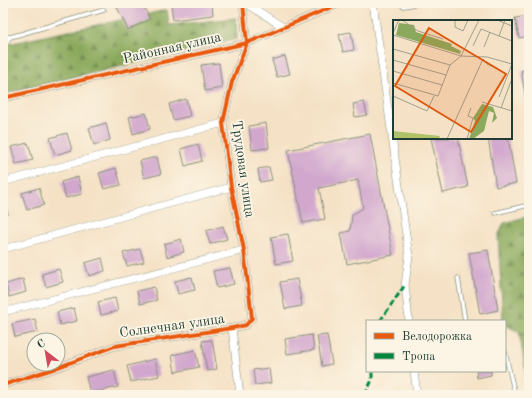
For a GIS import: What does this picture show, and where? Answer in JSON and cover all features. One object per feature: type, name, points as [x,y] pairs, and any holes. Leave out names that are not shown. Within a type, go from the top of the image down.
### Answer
[{"type":"street","points":[[244,3],[283,27]]},
{"type":"street","name":"Трудовая улица","points":[[244,3],[247,43],[232,82],[223,123],[231,187],[244,250],[252,318]]},
{"type":"street","name":"Районная улица","points":[[3,98],[247,43],[341,3]]},
{"type":"street","points":[[373,3],[409,256],[405,285],[409,320]]},
{"type":"street","points":[[3,182],[223,123]]},
{"type":"street","points":[[3,249],[231,187]]},
{"type":"street","points":[[3,312],[244,250]]},
{"type":"street","name":"Солнечная улица","points":[[3,385],[56,368],[115,346],[232,328],[246,325],[252,318]]},
{"type":"street","points":[[232,328],[240,395]]},
{"type":"street","points":[[414,372],[416,395]]},
{"type":"lane","points":[[398,3],[404,6],[421,3]]},
{"type":"lane","points":[[5,38],[104,10]]},
{"type":"lane","points":[[495,213],[529,204]]},
{"type":"lane","points":[[458,278],[465,320]]},
{"type":"lane","points":[[506,356],[515,395]]},
{"type":"green space","points":[[167,10],[169,25],[236,18],[237,39],[3,94],[3,45]]},
{"type":"green space","points":[[529,216],[529,390],[519,332],[506,326],[506,320],[503,320],[498,236],[504,223]]},
{"type":"building","points":[[115,3],[142,3],[150,19],[128,30]]},
{"type":"building","points":[[212,3],[213,15],[173,20],[171,4]]},
{"type":"building","points":[[529,16],[529,36],[519,38],[515,18]]},
{"type":"building","points":[[351,32],[354,50],[343,52],[339,34]]},
{"type":"building","points":[[285,56],[290,74],[277,77],[272,60]]},
{"type":"building","points":[[219,63],[222,88],[205,91],[201,65]]},
{"type":"building","points":[[529,69],[529,111],[528,111],[521,71]]},
{"type":"building","points":[[186,99],[190,116],[173,120],[169,104]]},
{"type":"building","points":[[364,102],[367,115],[355,117],[353,104]]},
{"type":"building","points":[[146,113],[150,129],[133,134],[129,117]]},
{"type":"building","points":[[106,123],[110,140],[94,145],[89,128]]},
{"type":"building","points":[[266,123],[269,148],[252,150],[249,126]]},
{"type":"building","points":[[67,133],[72,150],[55,155],[50,138]]},
{"type":"building","points":[[370,134],[393,255],[347,264],[341,233],[350,231],[352,215],[363,208],[358,180],[319,188],[325,219],[303,223],[288,150]]},
{"type":"building","points":[[431,139],[458,139],[468,187],[443,193]]},
{"type":"building","points":[[488,139],[508,139],[516,183],[496,187]]},
{"type":"building","points":[[28,143],[33,160],[16,164],[11,147]]},
{"type":"building","points":[[198,144],[202,161],[185,166],[181,149]]},
{"type":"building","points":[[157,157],[161,174],[144,178],[140,161]]},
{"type":"building","points":[[269,167],[272,180],[260,182],[258,169]]},
{"type":"building","points":[[116,168],[121,185],[104,189],[99,173]]},
{"type":"building","points":[[78,177],[82,194],[66,198],[61,182]]},
{"type":"building","points":[[39,188],[44,205],[27,210],[22,193]]},
{"type":"building","points":[[3,198],[8,214],[3,215]]},
{"type":"building","points":[[223,226],[227,239],[210,244],[206,231]]},
{"type":"building","points":[[288,234],[293,261],[276,264],[271,237]]},
{"type":"building","points":[[181,239],[184,252],[167,257],[164,244]]},
{"type":"building","points":[[140,249],[144,262],[127,266],[123,253]]},
{"type":"building","points":[[488,250],[498,310],[480,314],[469,253]]},
{"type":"building","points":[[102,258],[105,271],[89,276],[85,263]]},
{"type":"building","points":[[230,268],[234,284],[217,288],[213,271]]},
{"type":"building","points":[[59,269],[63,282],[46,287],[42,274]]},
{"type":"building","points":[[192,277],[195,290],[178,294],[175,281]]},
{"type":"building","points":[[23,279],[26,292],[9,297],[6,284]]},
{"type":"building","points":[[297,279],[302,306],[285,309],[280,282]]},
{"type":"building","points":[[154,287],[157,300],[140,304],[137,291]]},
{"type":"building","points":[[115,298],[118,311],[101,315],[98,302]]},
{"type":"building","points":[[74,308],[77,321],[60,325],[57,312]]},
{"type":"building","points":[[35,319],[38,332],[26,332],[26,335],[15,337],[12,324]]},
{"type":"building","points":[[312,335],[314,350],[287,354],[285,339]]},
{"type":"building","points":[[327,335],[332,364],[322,366],[317,336]]},
{"type":"building","points":[[212,340],[217,369],[207,371],[202,341]]},
{"type":"building","points":[[195,350],[199,367],[175,372],[172,355]]},
{"type":"building","points":[[155,359],[159,376],[131,382],[127,366]]},
{"type":"building","points":[[269,368],[271,383],[255,385],[253,370]]},
{"type":"building","points":[[114,370],[118,387],[90,393],[86,377]]},
{"type":"building","points":[[476,372],[491,372],[491,375],[477,378]]},
{"type":"marked path","points":[[381,320],[405,285]]},
{"type":"marked path","points":[[365,395],[372,380],[372,372]]},
{"type":"cycle path","points":[[3,385],[56,368],[115,346],[232,328],[246,325],[252,318],[244,250],[231,187],[223,123],[232,82],[247,43],[243,3]]},
{"type":"cycle path","points":[[3,98],[247,43],[341,3]]}]
